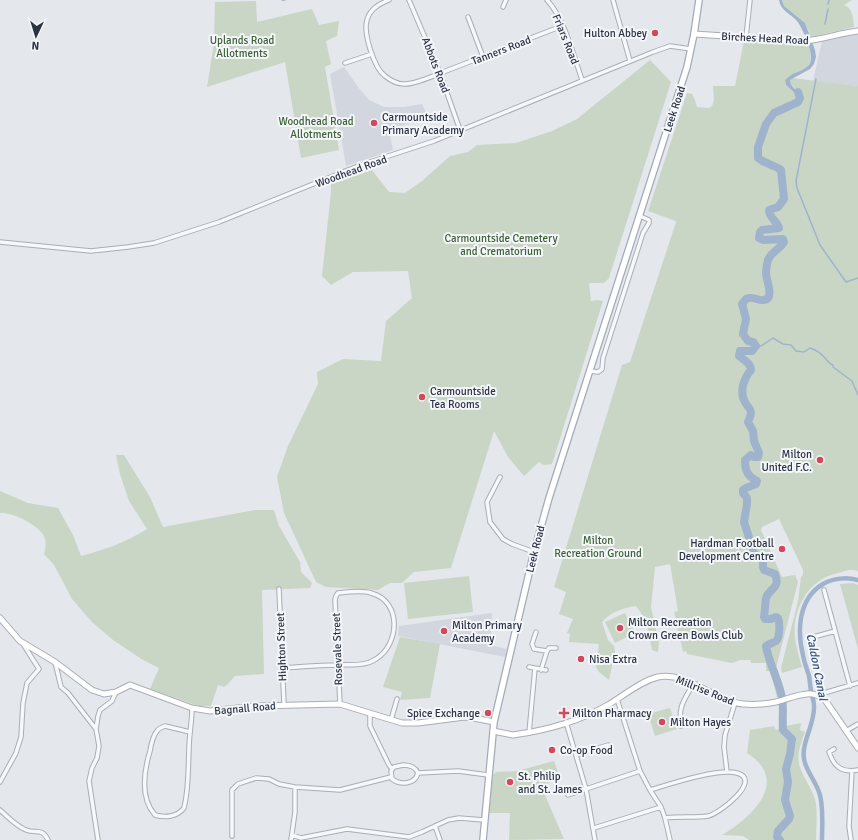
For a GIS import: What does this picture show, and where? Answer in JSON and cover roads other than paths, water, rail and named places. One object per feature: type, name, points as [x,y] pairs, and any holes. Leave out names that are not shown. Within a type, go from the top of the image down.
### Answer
[{"type":"main road","name":"Leek Road","points":[[483,840],[494,722],[534,552],[549,498],[685,74],[694,34],[699,0]]},
{"type":"street","name":"Tanners Road","points":[[389,0],[372,10],[367,20],[366,39],[384,76],[398,83],[405,84],[440,73],[562,26]]},
{"type":"street","name":"Abbots Road","points":[[409,0],[440,73],[460,130]]},
{"type":"street","points":[[503,7],[506,0]]},
{"type":"street","name":"Friars Road","points":[[547,0],[553,6],[562,26],[582,80]]},
{"type":"street","points":[[613,0],[630,61]]},
{"type":"street","points":[[746,37],[750,0]]},
{"type":"street","points":[[468,17],[483,57]]},
{"type":"street","name":"Birches Head Road","points":[[694,34],[803,41],[858,31]]},
{"type":"street","name":"Woodhead Road","points":[[0,242],[91,251],[154,243],[219,222],[358,166],[411,149],[670,46],[691,49]]},
{"type":"street","points":[[345,63],[372,54]]},
{"type":"street","points":[[590,371],[598,372],[602,369],[603,358],[643,233],[649,223],[649,220],[646,217],[640,216]]},
{"type":"street","points":[[500,477],[487,502],[490,522],[503,539],[534,552]]},
{"type":"street","name":"Highton Street","points":[[279,589],[281,668],[284,705]]},
{"type":"street","points":[[824,590],[850,686]]},
{"type":"street","name":"Rosevale Street","points":[[338,665],[367,663],[376,659],[390,643],[395,626],[394,613],[386,602],[378,596],[365,592],[338,593],[336,596],[335,600],[338,665],[340,704]]},
{"type":"street","name":"Bagnall Road","points":[[0,618],[20,641],[55,662],[92,690],[104,694],[116,692],[130,685],[192,708],[210,711],[238,707],[340,704],[391,720],[412,724],[465,717],[494,722]]},
{"type":"street","points":[[810,638],[835,631]]},
{"type":"street","points":[[536,632],[532,644],[534,649],[547,651],[550,648],[556,648]]},
{"type":"street","points":[[0,782],[16,753],[21,737],[23,703],[27,682],[39,669],[20,641]]},
{"type":"street","points":[[529,667],[543,670],[547,651]]},
{"type":"street","points":[[55,662],[61,687],[68,693],[96,729]]},
{"type":"street","points":[[281,668],[338,665]]},
{"type":"street","points":[[529,733],[535,668]]},
{"type":"street","name":"Millrise Road","points":[[493,731],[513,734],[529,733],[588,715],[648,681],[658,677],[672,677],[686,680],[735,702],[757,704],[779,701],[795,695],[809,694],[819,696]]},
{"type":"street","points":[[858,683],[824,693],[819,696],[858,748]]},
{"type":"street","points":[[681,726],[679,714],[682,704],[693,684]]},
{"type":"street","points":[[98,840],[89,781],[92,768],[97,758],[99,746],[96,729],[98,716],[100,710],[112,701],[116,692]]},
{"type":"street","points":[[391,720],[397,699]]},
{"type":"street","points":[[617,699],[640,771],[650,790],[661,806],[670,840]]},
{"type":"street","points":[[727,772],[724,747],[725,735],[735,702]]},
{"type":"street","points":[[190,732],[165,726],[157,730],[152,741],[145,769],[145,788],[151,810],[155,815],[176,815],[184,808],[188,787],[188,756],[190,732],[192,708]]},
{"type":"street","points":[[370,713],[370,726],[392,769],[391,777]]},
{"type":"street","points":[[566,722],[586,789],[595,840]]},
{"type":"street","points":[[846,731],[858,724]]},
{"type":"street","points":[[576,755],[608,745]]},
{"type":"street","points":[[834,749],[829,752],[834,764],[846,770],[858,770]]},
{"type":"street","points":[[392,769],[398,766],[408,765],[414,767],[418,773]]},
{"type":"street","points":[[418,773],[458,771],[488,776]]},
{"type":"street","points":[[570,789],[570,795],[640,771]]},
{"type":"street","points":[[851,840],[849,826],[852,771]]},
{"type":"street","points":[[650,790],[685,779],[727,772],[741,774],[744,778],[743,787],[739,793],[716,813],[709,816],[665,818]]},
{"type":"street","points":[[391,777],[397,782],[406,783],[415,779],[418,773]]},
{"type":"street","points":[[232,836],[232,790],[238,784],[256,778],[269,779],[279,784],[296,788],[340,790],[391,777]]},
{"type":"street","points":[[291,840],[296,812],[296,788]]},
{"type":"street","points":[[594,828],[661,806]]},
{"type":"street","points":[[0,810],[16,824],[27,831],[42,832],[48,840]]},
{"type":"street","points":[[292,835],[301,838],[347,829],[409,836],[448,820],[459,818],[484,820]]},
{"type":"street","points":[[435,826],[440,840]]},
{"type":"water","points":[[779,0],[782,0],[784,6],[805,23],[815,50],[816,57],[814,64],[810,69],[790,80],[790,83],[802,95],[802,102],[797,100],[798,96],[786,85],[785,80],[790,75],[803,70],[809,65],[811,61],[810,49],[800,25],[795,18],[781,7]]},
{"type":"waterway","points":[[828,4],[829,0]]},
{"type":"waterway","points":[[825,24],[828,9]]},
{"type":"waterway","points":[[816,79],[796,181],[797,188],[820,245],[846,282],[858,278]]},
{"type":"waterway","points":[[780,840],[777,837],[778,831],[790,816],[785,800],[788,782],[786,769],[792,739],[783,730],[782,698],[766,646],[776,641],[779,634],[778,618],[765,619],[764,617],[767,595],[777,583],[775,574],[764,570],[763,558],[757,558],[755,556],[744,522],[747,498],[743,493],[743,490],[756,484],[757,481],[748,473],[745,460],[751,455],[758,457],[759,453],[754,441],[753,431],[748,422],[751,412],[742,394],[744,381],[751,368],[750,365],[739,356],[740,351],[752,351],[756,346],[753,342],[748,341],[743,334],[746,319],[742,304],[749,298],[762,300],[767,299],[769,296],[766,273],[768,260],[784,242],[783,239],[763,240],[759,238],[762,230],[779,228],[777,223],[770,215],[769,210],[778,207],[784,199],[781,170],[758,158],[758,147],[766,124],[774,113],[798,102],[800,98],[798,92]]},
{"type":"waterway","points":[[756,346],[761,346],[773,338],[783,344],[791,345],[796,351],[804,352],[810,348],[822,355],[829,363],[833,365],[833,367],[852,381],[858,395]]},
{"type":"waterway","name":"Caldon Canal","points":[[822,840],[821,797],[804,759],[804,746],[814,713],[814,706],[809,676],[801,646],[801,616],[808,598],[823,584],[831,580],[858,580]]},
{"type":"place","name":"Hulton Abbey","points":[[655,33]]},
{"type":"place","name":"Carmountside Primary Academy","points":[[374,123]]},
{"type":"place","name":"Carmountside Tea Rooms","points":[[422,397]]},
{"type":"place","name":"Milton United F.C.","points":[[820,460]]},
{"type":"place","name":"Hardman Football Development Centre","points":[[782,549]]},
{"type":"place","name":"Milton Recreation Crown Green Bowls Club","points":[[620,628]]},
{"type":"place","name":"Milton Primary Academy","points":[[444,631]]},
{"type":"place","name":"Nisa Extra","points":[[581,659]]},
{"type":"place","name":"Spice Exchange","points":[[488,713]]},
{"type":"place","name":"Milton Pharmacy","points":[[564,713]]},
{"type":"place","name":"Milton Hayes","points":[[662,722]]},
{"type":"place","name":"Co-op Food","points":[[552,750]]},
{"type":"place","name":"St. Philip and St. James","points":[[510,782]]},
{"type":"park label","name":"Uplands Road Allotments","points":[[242,46]]},
{"type":"park label","name":"Woodhead Road Allotments","points":[[316,127]]},
{"type":"park label","name":"Carmountside Cemetery and Crematorium","points":[[501,244]]},
{"type":"park label","name":"Milton Recreation Ground","points":[[598,546]]}]
